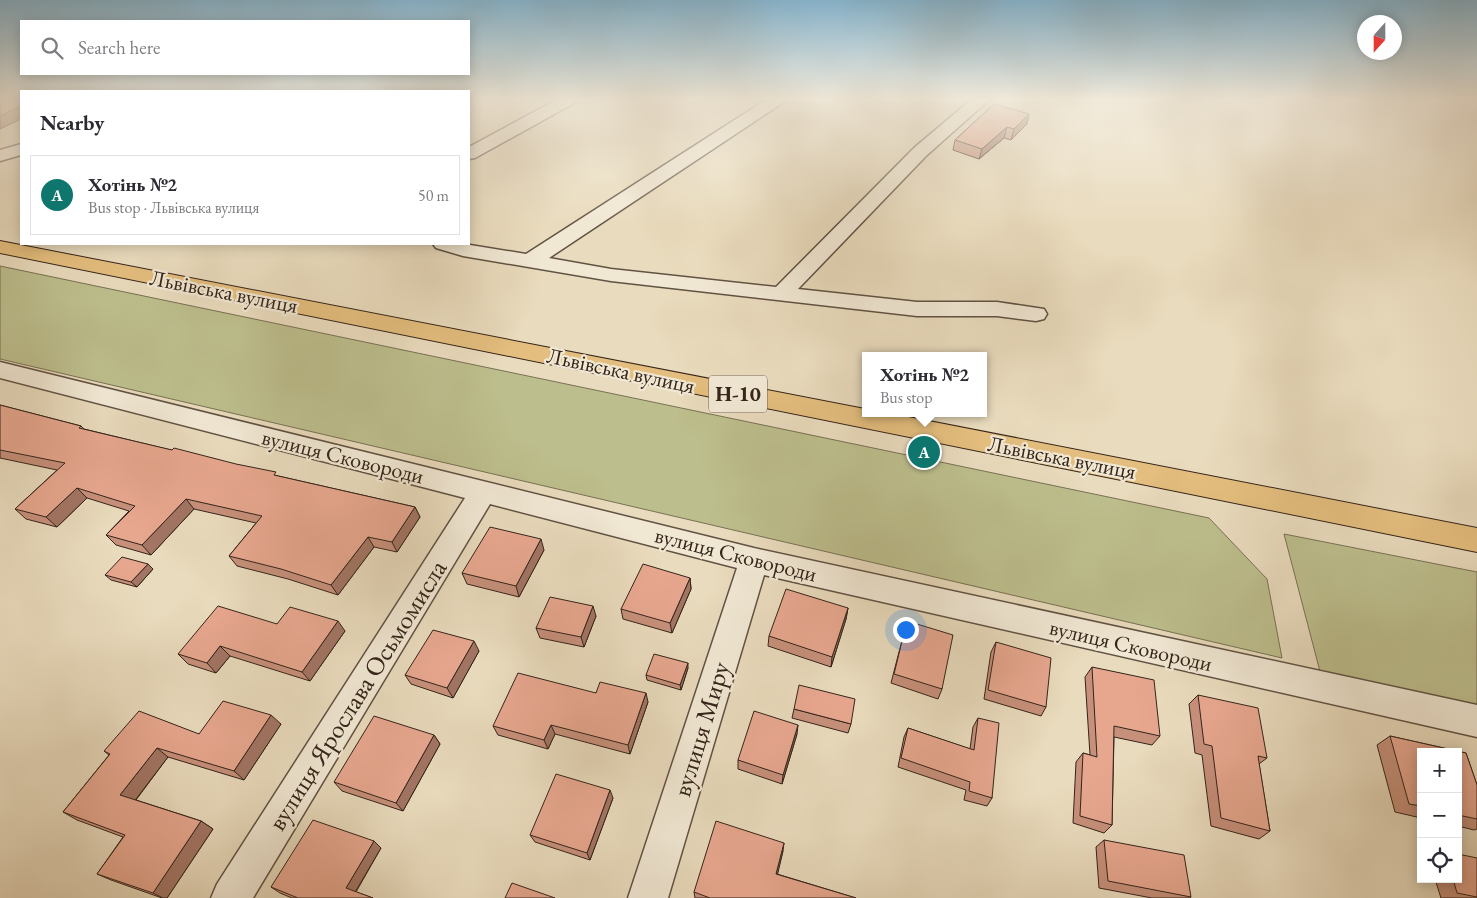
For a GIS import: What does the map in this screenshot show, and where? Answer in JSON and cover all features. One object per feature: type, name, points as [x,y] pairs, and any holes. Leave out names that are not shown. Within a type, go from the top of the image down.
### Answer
[{"type":"main road","name":"Львівська вулиця","points":[[0,247],[1477,540]]},
{"type":"street","points":[[470,153],[493,141]]},
{"type":"street","points":[[532,260],[714,141]]},
{"type":"street","points":[[782,293],[933,141]]},
{"type":"street","points":[[8,155],[20,149]]},
{"type":"street","points":[[446,245],[463,250],[532,260],[611,275],[917,309],[997,310],[1036,314]]},
{"type":"street","name":"вулиця Сковороди","points":[[0,370],[754,560],[1477,721]]},
{"type":"street","name":"вулиця Ярослава Осьмомисла","points":[[231,898],[483,492]]},
{"type":"street","name":"вулиця Миру","points":[[648,898],[754,560]]},
{"type":"green space","points":[[0,266],[1209,518],[1267,579],[1282,658],[0,359]]},
{"type":"green space","points":[[1284,534],[1477,572],[1477,714],[1322,679]]},
{"type":"building","points":[[958,141],[991,141],[982,149]]},
{"type":"building","points":[[0,405],[81,426],[79,428],[172,450],[174,448],[276,472],[274,475],[415,507],[392,542],[368,537],[331,585],[281,569],[229,556],[262,516],[186,499],[142,545],[106,535],[135,506],[77,488],[46,517],[15,509],[65,463],[0,450]]},
{"type":"building","points":[[490,527],[541,539],[516,586],[462,573]]},
{"type":"building","points":[[122,557],[148,564],[131,582],[105,575]]},
{"type":"building","points":[[643,564],[690,578],[670,623],[621,609]]},
{"type":"building","points":[[786,589],[848,608],[832,657],[769,636]]},
{"type":"building","points":[[550,597],[593,606],[581,637],[536,628]]},
{"type":"building","points":[[218,606],[277,624],[290,607],[338,621],[302,672],[220,646],[207,663],[178,654]]},
{"type":"building","points":[[907,621],[953,635],[942,689],[894,674]]},
{"type":"building","points":[[433,630],[474,641],[447,688],[405,675]]},
{"type":"building","points":[[996,642],[1051,658],[1046,707],[988,690]]},
{"type":"building","points":[[654,654],[688,663],[680,685],[646,675]]},
{"type":"building","points":[[1092,667],[1154,680],[1160,736],[1114,726],[1112,825],[1080,816],[1083,753],[1097,757]]},
{"type":"building","points":[[518,673],[596,693],[600,682],[646,693],[628,745],[551,725],[544,740],[493,726]]},
{"type":"building","points":[[799,685],[855,699],[851,724],[794,709]]},
{"type":"building","points":[[1198,695],[1258,708],[1267,758],[1258,756],[1270,831],[1221,818],[1212,746],[1204,744]]},
{"type":"building","points":[[223,701],[271,715],[234,771],[157,748],[120,795],[201,821],[153,893],[97,874],[125,835],[63,812],[110,754],[104,751],[139,711],[199,734]]},
{"type":"building","points":[[754,711],[798,725],[783,775],[738,760]]},
{"type":"building","points":[[374,716],[434,735],[396,803],[334,782]]},
{"type":"building","points":[[978,718],[999,723],[992,798],[969,791],[970,782],[901,758],[908,728],[974,750]]},
{"type":"building","points":[[1390,736],[1444,748],[1417,748],[1417,805],[1409,804]]},
{"type":"building","points":[[1462,752],[1466,753],[1477,785],[1477,819],[1462,816]]},
{"type":"building","points":[[556,774],[610,790],[587,853],[530,835]]},
{"type":"building","points":[[313,820],[374,841],[346,888],[373,898],[298,898],[271,887]]},
{"type":"building","points":[[716,821],[784,843],[776,874],[856,898],[710,898],[694,892]]},
{"type":"building","points":[[1104,840],[1184,855],[1191,897],[1108,881]]},
{"type":"building","points":[[1462,855],[1477,858],[1477,897],[1457,893],[1454,883],[1462,883]]},
{"type":"building","points":[[512,883],[555,898],[505,898]]},
{"type":"place","name":"Хотінь №2","points":[[924,452]]}]
